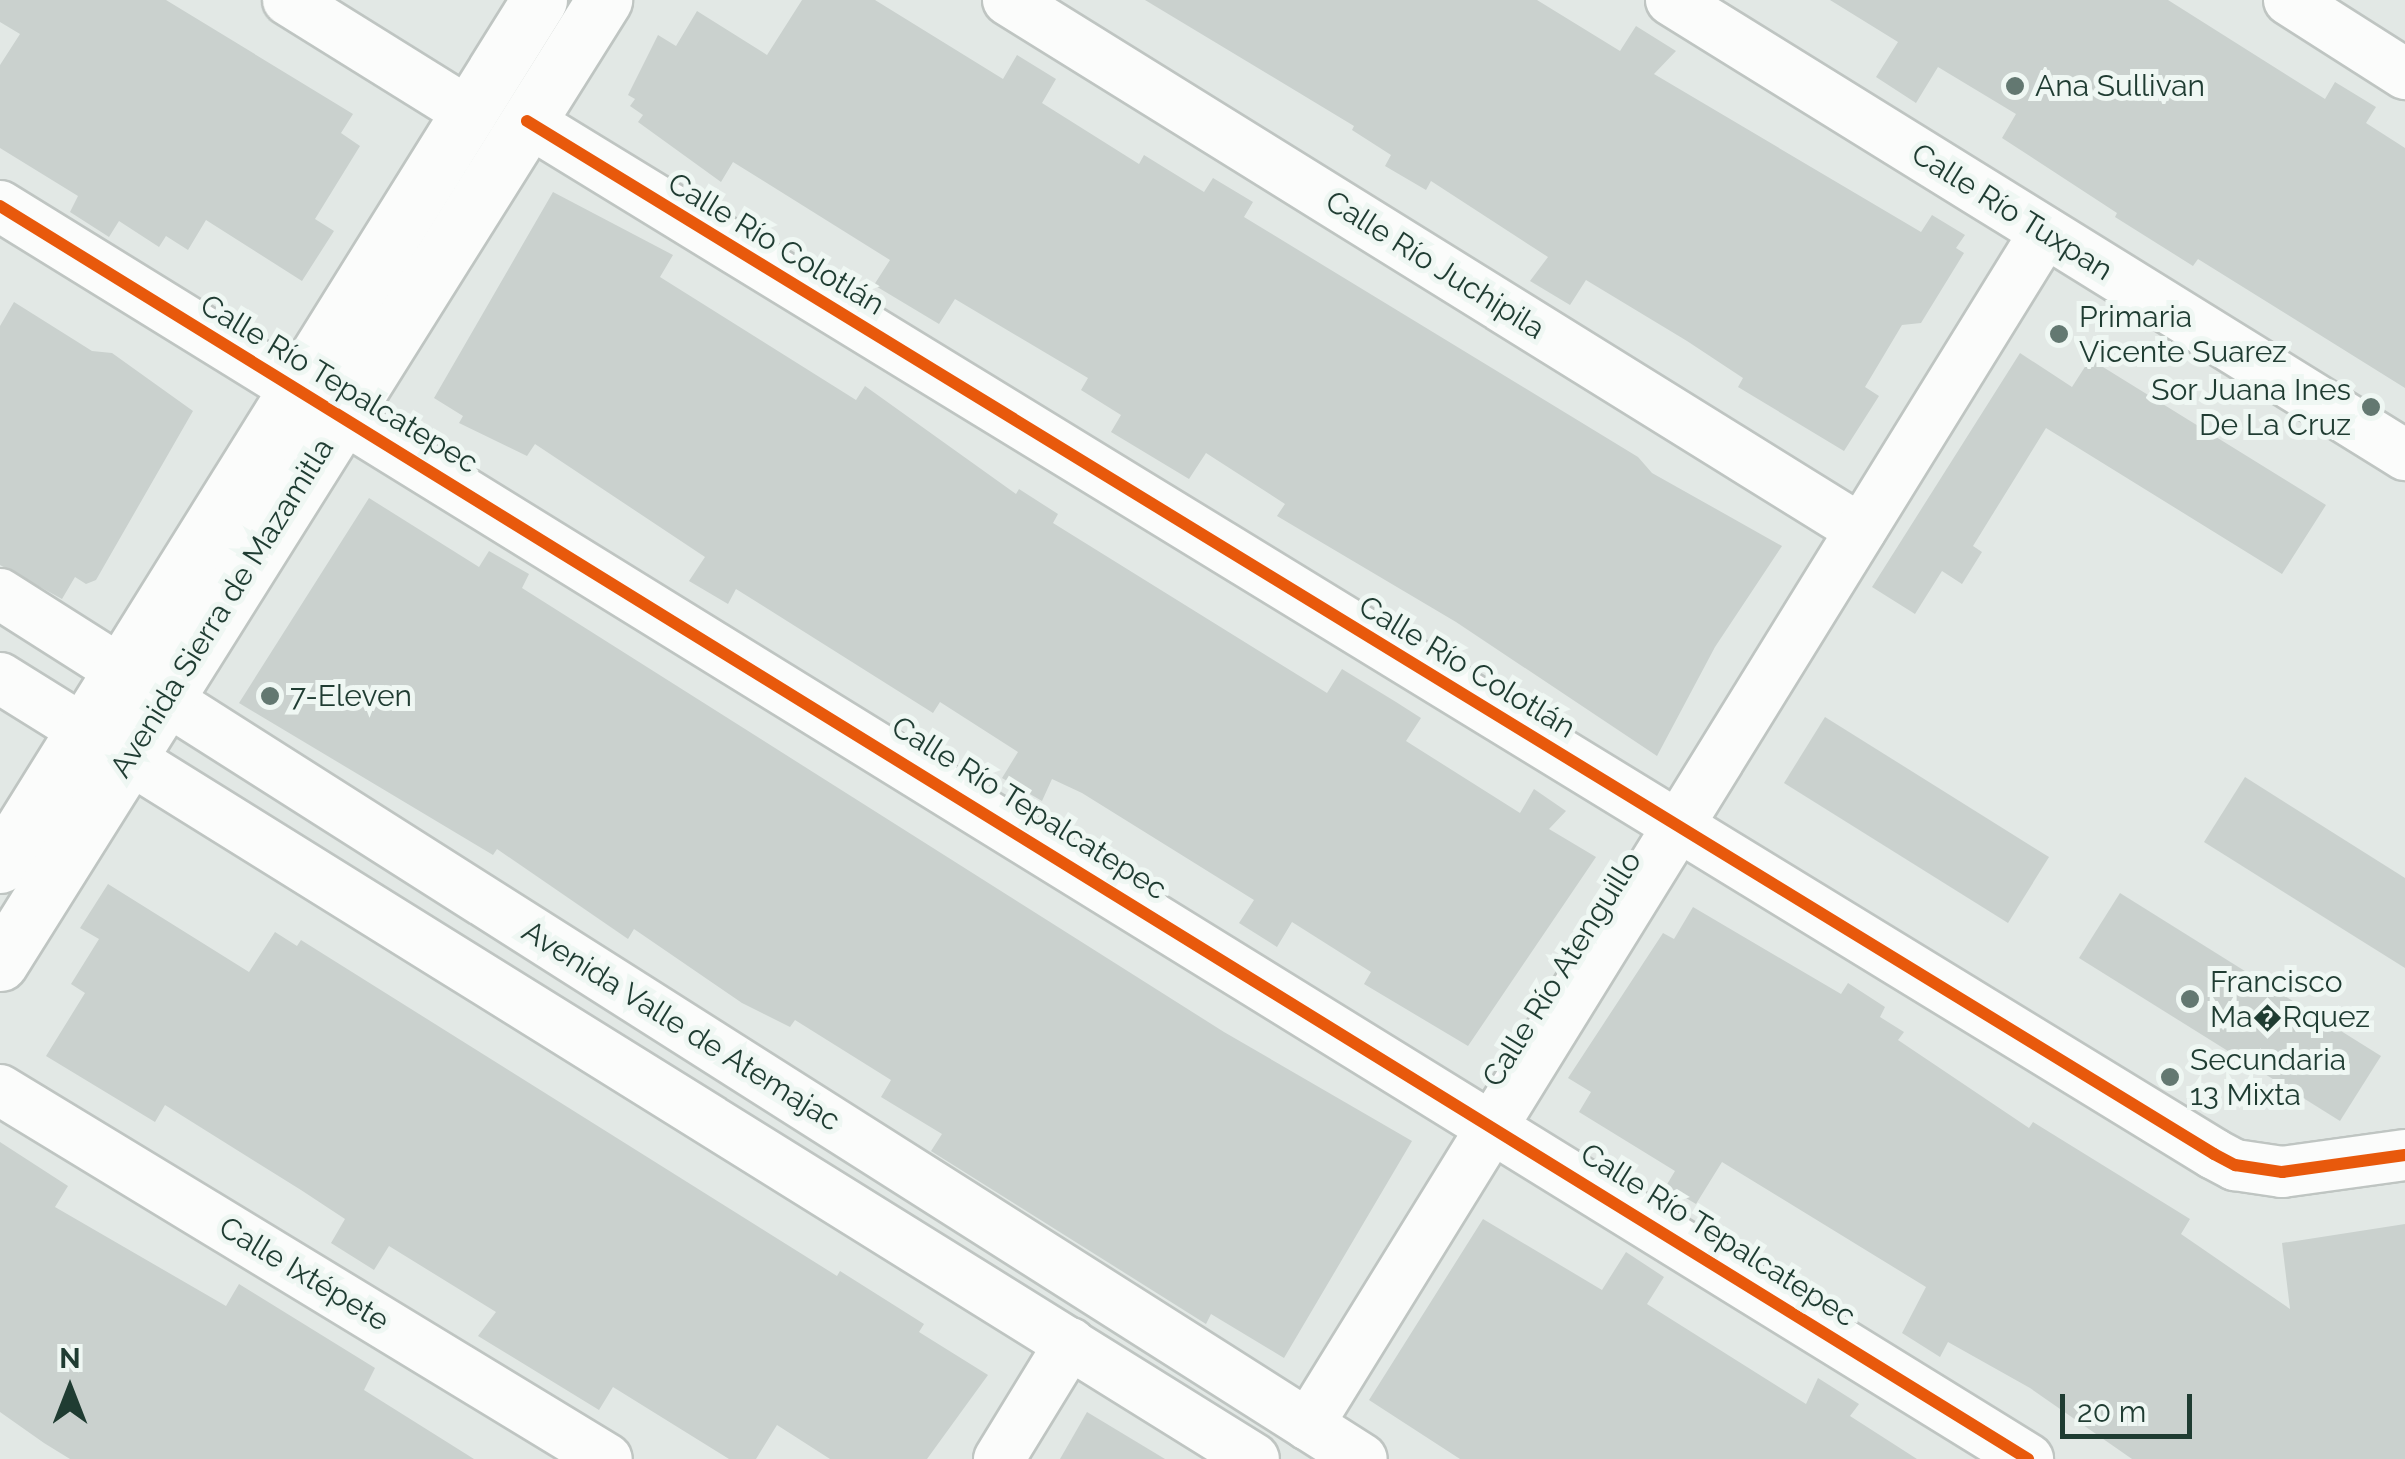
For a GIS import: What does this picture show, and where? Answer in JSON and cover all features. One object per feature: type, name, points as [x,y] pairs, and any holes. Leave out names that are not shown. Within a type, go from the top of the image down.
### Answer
[{"type":"street","points":[[288,0],[471,114]]},
{"type":"street","name":"Avenida Sierra de Mazamitla","points":[[144,683],[296,386],[471,114],[539,0]]},
{"type":"street","name":"Avenida Sierra de Mazamitla","points":[[0,963],[106,744],[144,683],[343,415],[604,0]]},
{"type":"street","name":"Calle Río Juchipila","points":[[1008,0],[1861,530]]},
{"type":"street","name":"Calle Río Tuxpan","points":[[1671,0],[2405,456]]},
{"type":"street","points":[[2288,0],[2405,74]]},
{"type":"street","name":"Calle Río Colotlán","points":[[527,121],[2235,1165],[2282,1172],[2405,1155]]},
{"type":"street","name":"Calle Río Tepalcatepec","points":[[0,206],[1495,1125],[2028,1459]]},
{"type":"street","name":"Calle Río Atenguillo","points":[[1308,1426],[2045,232]]},
{"type":"street","name":"Avenida Valle de Atemajac","points":[[0,594],[1362,1459]]},
{"type":"street","points":[[0,678],[1254,1459]]},
{"type":"street","name":"Avenida Sierra de Mazamitla","points":[[0,865],[106,744]]},
{"type":"street","name":"Calle Ixtépete","points":[[0,1090],[607,1459]]},
{"type":"street","points":[[999,1459],[1070,1343]]},
{"type":"building","points":[[0,0],[166,0],[353,114],[341,133],[360,146],[315,219],[334,231],[302,281],[206,220],[188,250],[166,236],[159,247],[119,221],[109,237],[70,212],[78,196],[0,148],[0,65],[20,34],[0,22]]},
{"type":"building","points":[[802,0],[875,0],[1003,79],[1017,55],[1056,79],[1042,103],[1139,164],[1144,155],[1204,192],[1213,178],[1253,202],[1244,217],[1638,457],[1652,473],[1782,546],[1715,647],[1657,756],[1456,622],[1277,516],[1285,504],[1206,453],[1189,479],[1111,432],[1121,415],[1081,390],[1088,378],[955,299],[939,324],[874,285],[890,260],[733,162],[721,182],[638,122],[643,115],[630,106],[635,99],[628,95],[658,35],[676,46],[697,11],[767,55]]},
{"type":"building","points":[[1145,0],[1537,0],[1620,51],[1636,26],[1676,51],[1654,74],[1921,232],[1932,215],[1965,235],[1956,248],[1964,253],[1921,323],[1902,325],[1865,387],[1879,396],[1844,451],[1738,387],[1743,378],[1586,280],[1570,305],[1530,281],[1548,257],[1431,181],[1426,190],[1385,166],[1391,155],[1352,130],[1354,126]]},
{"type":"building","points":[[1830,0],[2168,0],[2325,99],[2335,82],[2376,107],[2366,123],[2405,148],[2405,388],[2198,259],[2193,266],[2115,217],[2117,213],[2002,138],[2016,114],[1938,67],[1916,103],[1876,77],[1898,42]]},
{"type":"building","points":[[553,192],[673,255],[660,277],[856,400],[865,386],[1016,494],[1019,489],[1058,514],[1053,523],[1327,693],[1342,669],[1421,718],[1406,741],[1520,813],[1534,789],[1566,811],[1549,829],[1596,857],[1468,1046],[1364,984],[1371,972],[1292,922],[1277,947],[1239,923],[1254,900],[1082,793],[1052,779],[1042,801],[1002,778],[1018,752],[940,702],[933,713],[736,589],[728,604],[689,581],[705,557],[535,444],[527,456],[459,423],[463,416],[434,398]]},
{"type":"building","points":[[14,302],[92,351],[112,353],[193,411],[96,580],[86,584],[75,577],[62,599],[0,565],[0,326]]},
{"type":"building","points":[[2020,353],[2072,387],[2090,359],[2326,505],[2282,574],[2046,428],[1973,546],[1982,552],[1962,584],[1942,571],[1915,614],[1872,587]]},
{"type":"building","points":[[369,498],[479,567],[489,551],[529,574],[522,588],[1224,1032],[1412,1141],[1284,1358],[1211,1314],[1206,1324],[931,1151],[942,1134],[881,1097],[891,1080],[795,1020],[790,1027],[742,1003],[634,929],[628,939],[497,849],[493,855],[239,703]]},
{"type":"building","points":[[1825,717],[2049,857],[2008,923],[1784,783]]},
{"type":"building","points":[[2245,777],[2405,878],[2405,968],[2204,842]]},
{"type":"building","points":[[108,884],[249,972],[275,932],[297,946],[301,940],[837,1276],[840,1271],[924,1324],[919,1332],[988,1375],[927,1459],[830,1459],[777,1425],[756,1459],[729,1459],[613,1387],[599,1410],[478,1336],[496,1312],[389,1246],[374,1270],[331,1243],[345,1219],[301,1190],[165,1105],[155,1122],[46,1056],[85,993],[71,984],[99,939],[80,928]]},
{"type":"building","points":[[2120,893],[2381,1056],[2340,1121],[2079,958]]},
{"type":"building","points":[[1693,907],[1841,994],[1848,983],[1885,1007],[1880,1017],[1904,1032],[1898,1040],[2029,1128],[2033,1122],[2190,1219],[2181,1234],[2290,1309],[2282,1243],[2405,1224],[2405,1459],[2132,1459],[2030,1388],[1948,1342],[1940,1357],[1902,1333],[1926,1287],[1722,1162],[1696,1204],[1666,1186],[1675,1171],[1579,1112],[1591,1092],[1568,1078],[1663,933],[1674,939]]},
{"type":"building","points":[[0,1142],[68,1186],[55,1207],[226,1306],[239,1284],[375,1368],[364,1390],[474,1459],[70,1459],[44,1443],[0,1412]]},
{"type":"building","points":[[1483,1219],[1602,1290],[1626,1252],[1664,1277],[1647,1304],[1806,1404],[1818,1378],[1859,1404],[1850,1416],[1917,1459],[1460,1459],[1369,1400]]},
{"type":"building","points":[[1087,1412],[1165,1459],[1060,1459]]},
{"type":"cycle path","points":[[527,121],[2214,1154],[2235,1165],[2282,1172],[2405,1155]]},
{"type":"cycle path","points":[[0,206],[2028,1459]]},
{"type":"place","name":"Ana Sullivan","points":[[2015,86]]},
{"type":"place","name":"Primaria Vicente Suarez","points":[[2059,334]]},
{"type":"place","name":"Sor Juana Ines De La Cruz","points":[[2371,407]]},
{"type":"place","name":"7-Eleven","points":[[270,696]]},
{"type":"place","name":"Francisco Ma�Rquez","points":[[2190,999]]},
{"type":"place","name":"Secundaria 13 Mixta","points":[[2170,1077]]}]
